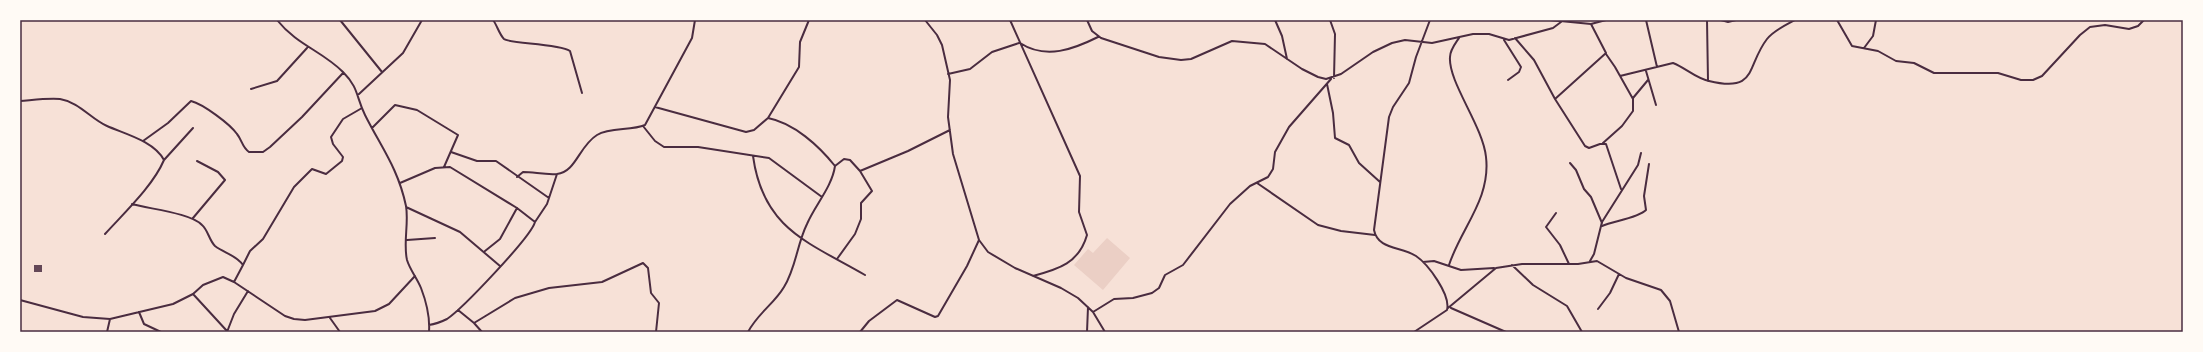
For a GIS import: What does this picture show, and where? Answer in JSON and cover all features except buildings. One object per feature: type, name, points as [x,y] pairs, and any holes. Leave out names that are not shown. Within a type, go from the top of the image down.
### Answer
[{"type":"street","points":[[277,20],[288,33],[307,48],[331,61],[343,72],[359,94],[362,108],[390,158],[400,183],[406,207],[407,260],[425,300],[430,325],[429,332]]},
{"type":"street","points":[[340,20],[382,72]]},
{"type":"street","points":[[359,94],[406,50],[422,20]]},
{"type":"street","points":[[493,20],[503,37],[508,41],[522,41],[570,51],[582,93]]},
{"type":"street","points":[[518,177],[523,172],[557,174],[570,169],[578,154],[597,135],[644,126],[692,38],[696,20]]},
{"type":"street","points":[[655,107],[746,132],[754,130],[768,118],[799,67],[800,42],[809,20]]},
{"type":"street","points":[[925,20],[940,40],[951,89],[948,106],[950,130],[959,175],[979,240],[988,252],[1032,276],[1061,288],[1078,298],[1093,312],[1105,332]]},
{"type":"street","points":[[1010,20],[1019,42],[1028,56],[1038,86],[1080,176],[1079,212],[1088,235],[1076,256],[1064,267],[1032,276]]},
{"type":"street","points":[[1087,20],[1092,31],[1098,37],[1159,57],[1182,60],[1191,59],[1232,41],[1254,42],[1269,46],[1287,60],[1318,77],[1333,78]]},
{"type":"street","points":[[1275,20],[1282,36],[1287,60]]},
{"type":"street","points":[[1330,20],[1335,34],[1333,78]]},
{"type":"street","points":[[1430,20],[1421,41],[1409,83],[1393,107],[1389,117],[1374,230],[1375,235],[1382,243],[1414,255],[1423,262],[1440,285],[1449,308],[1506,332]]},
{"type":"street","points":[[1550,20],[1591,24],[1606,20]]},
{"type":"street","points":[[1646,20],[1657,67]]},
{"type":"street","points":[[1707,20],[1708,81]]},
{"type":"street","points":[[1721,20],[1728,22],[1736,20]]},
{"type":"street","points":[[1787,20],[1788,24]]},
{"type":"street","points":[[1620,76],[1675,63],[1690,74],[1708,81],[1732,84],[1744,80],[1752,72],[1768,38],[1795,20]]},
{"type":"street","points":[[1837,20],[1850,45],[1856,48],[1878,51],[1896,61],[1914,63],[1934,73],[1998,73],[2021,80],[2033,80],[2042,76],[2080,35],[2090,27],[2105,25],[2129,29],[2138,26],[2144,20]]},
{"type":"street","points":[[1864,48],[1873,36],[1876,20]]},
{"type":"street","points":[[1093,312],[1114,299],[1133,298],[1157,290],[1165,275],[1186,262],[1190,254],[1220,220],[1230,204],[1248,188],[1266,179],[1271,174],[1275,152],[1292,122],[1326,84],[1383,46],[1405,40],[1421,41],[1432,44],[1459,37],[1489,34],[1504,40],[1553,28],[1561,22]]},
{"type":"street","points":[[1515,38],[1532,57],[1555,99],[1585,146],[1589,148],[1603,143],[1622,126],[1633,111],[1633,100],[1606,54],[1606,51],[1591,24]]},
{"type":"street","points":[[948,74],[970,69],[992,52],[1019,42],[1038,51],[1054,52],[1080,46],[1098,37]]},
{"type":"street","points":[[1449,265],[1485,186],[1486,164],[1486,155],[1476,124],[1451,68],[1450,52],[1459,37]]},
{"type":"street","points":[[1504,40],[1521,67],[1519,72],[1508,80]]},
{"type":"street","points":[[250,89],[277,81],[307,48]]},
{"type":"street","points":[[1555,99],[1606,54]]},
{"type":"street","points":[[1646,70],[1656,105]]},
{"type":"street","points":[[143,141],[168,123],[191,100],[211,113],[235,132],[244,148],[249,152],[263,152],[302,117],[343,72]]},
{"type":"street","points":[[1633,100],[1648,80]]},
{"type":"street","points":[[1326,84],[1333,113],[1335,138],[1348,144],[1359,163],[1380,182]]},
{"type":"street","points":[[20,101],[56,99],[66,101],[81,108],[107,126],[128,133],[143,141],[162,156],[164,160]]},
{"type":"street","points":[[372,128],[395,105],[407,106],[417,110],[456,133],[458,138],[444,167]]},
{"type":"street","points":[[234,282],[250,251],[263,240],[294,187],[312,169],[326,174],[342,161],[343,157],[333,144],[331,137],[343,120],[362,108]]},
{"type":"street","points":[[768,118],[783,123],[808,138],[835,166]]},
{"type":"street","points":[[644,126],[655,141],[664,147],[698,147],[769,158],[822,197]]},
{"type":"street","points":[[105,234],[150,182],[164,160],[193,128]]},
{"type":"street","points":[[860,171],[908,151],[950,130]]},
{"type":"street","points":[[1603,143],[1608,146],[1621,189]]},
{"type":"street","points":[[451,152],[477,161],[496,161],[549,198]]},
{"type":"street","points":[[1589,262],[1594,254],[1602,224],[1621,189],[1638,165],[1641,153]]},
{"type":"street","points":[[753,156],[758,181],[770,208],[780,221],[802,239],[865,276]]},
{"type":"street","points":[[748,332],[758,315],[773,302],[786,286],[807,222],[822,197],[835,166],[847,159],[860,171],[872,191],[861,203],[861,219],[855,234],[837,259]]},
{"type":"street","points":[[192,218],[224,180],[218,172],[197,161]]},
{"type":"street","points":[[1570,162],[1576,170],[1584,189],[1591,197],[1602,224]]},
{"type":"street","points":[[1602,224],[1644,212],[1646,208],[1644,203],[1645,181],[1649,164]]},
{"type":"street","points":[[400,183],[416,175],[444,167],[457,170],[517,208],[535,222]]},
{"type":"street","points":[[430,325],[447,319],[458,310],[519,248],[549,198],[557,174]]},
{"type":"street","points":[[1257,183],[1318,225],[1341,231],[1375,235]]},
{"type":"street","points":[[132,204],[192,218],[203,225],[214,245],[237,258],[243,265]]},
{"type":"street","points":[[406,207],[460,232],[485,251],[500,266]]},
{"type":"street","points":[[485,251],[500,239],[517,208]]},
{"type":"street","points":[[1556,213],[1546,227],[1560,245],[1569,264]]},
{"type":"street","points":[[407,240],[435,238]]},
{"type":"street","points":[[860,332],[869,321],[897,300],[935,317],[938,316],[967,266],[979,240]]},
{"type":"street","points":[[1423,262],[1434,261],[1461,270],[1496,268],[1512,265],[1601,262],[1618,274],[1652,286],[1667,295],[1679,332]]},
{"type":"street","points":[[474,323],[515,298],[549,288],[602,282],[643,263],[648,268],[651,293],[659,303],[656,332]]},
{"type":"street","points":[[1512,265],[1533,286],[1567,306],[1582,332]]},
{"type":"street","points":[[1414,332],[1449,308],[1496,268]]},
{"type":"street","points":[[1598,309],[1610,293],[1618,274]]},
{"type":"street","points":[[20,300],[83,317],[110,319],[173,304],[193,294],[214,280],[223,277],[234,282],[284,316],[294,319],[330,318],[375,311],[383,308],[415,276]]},
{"type":"street","points":[[193,294],[227,331],[234,314],[248,291]]},
{"type":"street","points":[[1087,332],[1088,307]]},
{"type":"street","points":[[458,310],[474,323],[482,332]]},
{"type":"street","points":[[138,312],[144,324],[161,332]]},
{"type":"street","points":[[330,318],[340,332]]},
{"type":"street","points":[[107,332],[110,319]]},
{"type":"shaded area","points":[[1107,238],[1130,258],[1103,290],[1074,265],[1088,249],[1093,253]]}]
